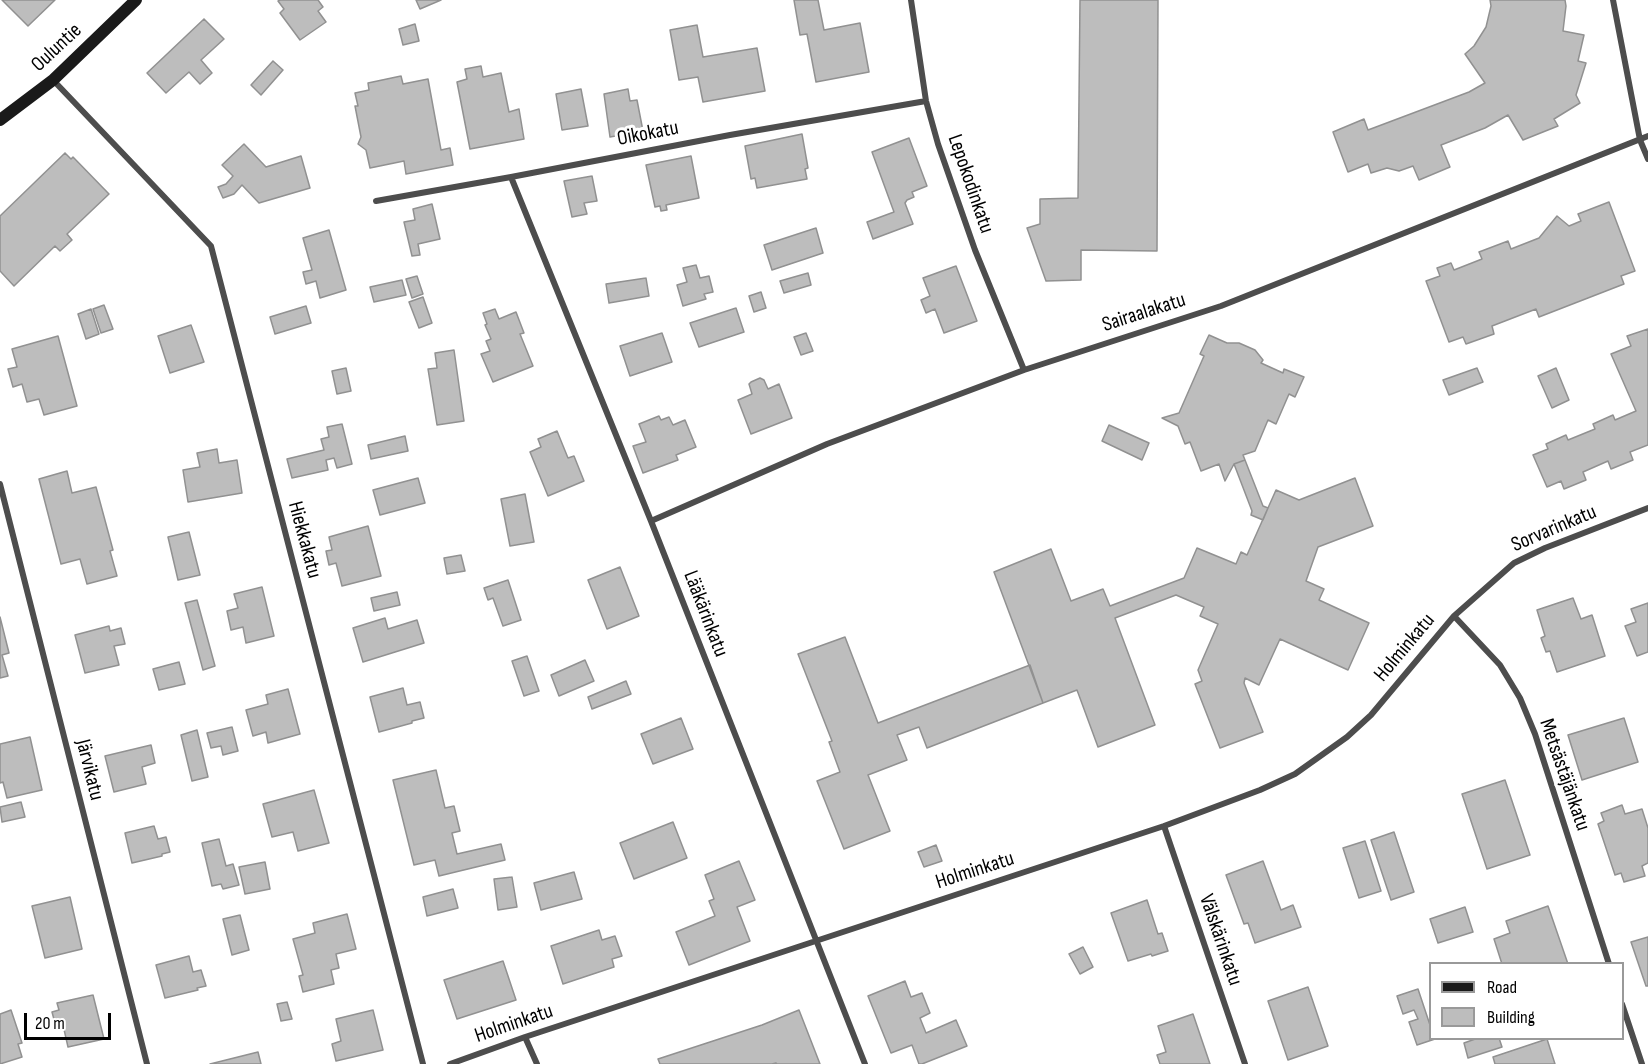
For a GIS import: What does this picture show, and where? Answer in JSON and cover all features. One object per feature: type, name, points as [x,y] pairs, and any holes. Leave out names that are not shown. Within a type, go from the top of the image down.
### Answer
[{"type":"main road","name":"Ouluntie","points":[[0,120],[53,80],[136,0]]},
{"type":"street","name":"Lepokodinkatu","points":[[911,0],[926,101],[938,144],[975,250],[1024,370]]},
{"type":"street","points":[[1613,0],[1640,140],[1648,159]]},
{"type":"street","name":"Hiekkakatu","points":[[53,80],[211,246],[423,1064]]},
{"type":"street","name":"Oikokatu","points":[[376,201],[926,101]]},
{"type":"street","name":"Sairaalakatu","points":[[651,521],[827,444],[1024,370],[1221,306],[1648,136]]},
{"type":"street","name":"Lääkärinkatu","points":[[511,177],[651,521],[865,1064]]},
{"type":"street","name":"Järvikatu","points":[[0,484],[147,1064]]},
{"type":"street","name":"Sorvarinkatu","points":[[1454,616],[1514,562],[1648,508]]},
{"type":"street","name":"Holminkatu","points":[[450,1064],[525,1037],[1164,826],[1260,790],[1295,774],[1347,737],[1371,715],[1454,616]]},
{"type":"street","name":"Metsästäjänkatu","points":[[1454,616],[1500,665],[1520,699],[1534,734],[1609,962]]},
{"type":"street","name":"Välskärinkatu","points":[[1164,826],[1245,1064]]},
{"type":"street","points":[[1624,1007],[1642,1064]]},
{"type":"street","points":[[525,1037],[537,1064]]},
{"type":"building","points":[[2,0],[55,0],[28,26]]},
{"type":"building","points":[[318,0],[323,7],[318,11],[326,22],[300,40],[280,13],[284,9],[278,1]]},
{"type":"building","points":[[416,0],[441,0],[420,9]]},
{"type":"building","points":[[794,0],[818,0],[824,30],[860,23],[869,72],[816,82],[807,34],[800,35]]},
{"type":"building","points":[[1080,0],[1158,0],[1157,251],[1081,250],[1081,280],[1046,281],[1027,228],[1040,224],[1040,199],[1078,198]]},
{"type":"building","points":[[1490,0],[1565,0],[1563,31],[1584,35],[1578,61],[1586,63],[1576,95],[1580,103],[1554,119],[1558,126],[1523,140],[1508,115],[1485,128],[1441,145],[1450,167],[1419,180],[1413,166],[1399,171],[1387,168],[1371,173],[1368,164],[1348,172],[1333,132],[1364,119],[1368,130],[1469,92],[1485,83],[1465,54],[1474,46],[1486,27],[1491,6]]},
{"type":"building","points":[[204,19],[224,39],[201,60],[212,73],[200,84],[189,72],[166,93],[147,73]]},
{"type":"building","points":[[415,24],[419,41],[403,45],[399,29]]},
{"type":"building","points":[[697,25],[703,57],[757,48],[765,91],[703,102],[698,77],[679,80],[670,30]]},
{"type":"building","points":[[273,61],[283,70],[261,95],[251,85]]},
{"type":"building","points":[[481,66],[483,77],[501,73],[509,112],[519,109],[524,139],[470,149],[457,82],[467,79],[465,69]]},
{"type":"building","points":[[401,76],[403,84],[428,79],[441,150],[450,148],[453,165],[406,174],[404,161],[370,168],[366,150],[358,144],[361,137],[355,93],[369,90],[368,83]]},
{"type":"building","points":[[581,89],[588,126],[562,130],[556,94]]},
{"type":"building","points":[[628,89],[630,101],[637,100],[643,131],[610,137],[604,94]]},
{"type":"building","points":[[802,134],[808,168],[805,169],[807,179],[757,188],[755,178],[751,179],[745,146]]},
{"type":"building","points":[[909,138],[927,186],[912,192],[914,197],[905,203],[913,224],[873,239],[867,222],[894,212],[872,152]]},
{"type":"building","points":[[244,144],[266,167],[301,156],[310,188],[259,203],[242,185],[234,194],[223,198],[218,187],[226,184],[233,176],[222,165]]},
{"type":"building","points":[[65,153],[71,159],[73,157],[109,194],[67,234],[72,240],[60,251],[55,246],[14,286],[0,271],[0,216]]},
{"type":"building","points":[[691,156],[699,198],[666,205],[667,210],[661,211],[660,206],[655,207],[646,165]]},
{"type":"building","points":[[592,176],[597,201],[584,203],[587,214],[572,217],[564,181]]},
{"type":"building","points":[[1609,202],[1635,271],[1621,276],[1624,284],[1539,317],[1536,309],[1492,326],[1494,334],[1466,344],[1463,337],[1449,342],[1426,281],[1440,276],[1437,268],[1451,263],[1454,270],[1482,259],[1479,252],[1508,241],[1511,249],[1539,238],[1557,216],[1569,226],[1581,221],[1578,214]]},
{"type":"building","points":[[432,204],[440,239],[418,244],[420,255],[412,256],[404,222],[415,220],[413,209]]},
{"type":"building","points":[[816,228],[823,253],[772,270],[764,245]]},
{"type":"building","points":[[329,230],[346,290],[320,298],[316,281],[306,284],[303,272],[312,270],[303,238]]},
{"type":"building","points":[[696,265],[700,278],[709,276],[713,292],[704,294],[706,299],[683,306],[677,285],[687,282],[683,268]]},
{"type":"building","points":[[956,266],[977,321],[944,333],[935,309],[926,313],[921,300],[930,296],[923,278]]},
{"type":"building","points":[[808,273],[811,285],[784,293],[780,281]]},
{"type":"building","points":[[417,276],[423,294],[412,298],[406,279]]},
{"type":"building","points":[[646,278],[649,296],[609,303],[606,284]]},
{"type":"building","points":[[402,280],[406,295],[374,302],[370,287]]},
{"type":"building","points":[[761,292],[766,308],[754,312],[749,296]]},
{"type":"building","points":[[423,297],[432,323],[419,328],[409,302]]},
{"type":"building","points":[[104,305],[113,329],[101,333],[93,309]]},
{"type":"building","points":[[306,306],[311,323],[275,334],[270,317]]},
{"type":"building","points":[[736,308],[744,332],[699,347],[690,323]]},
{"type":"building","points":[[91,309],[99,334],[86,339],[78,314]]},
{"type":"building","points":[[495,309],[499,319],[516,312],[524,333],[520,334],[533,366],[493,382],[481,354],[490,351],[486,341],[491,339],[483,313]]},
{"type":"building","points":[[191,325],[204,362],[170,373],[158,336]]},
{"type":"building","points":[[1648,329],[1648,445],[1630,452],[1633,460],[1611,469],[1608,461],[1583,472],[1586,480],[1564,489],[1561,481],[1547,487],[1533,455],[1548,449],[1546,444],[1566,435],[1568,440],[1595,429],[1593,424],[1613,415],[1615,420],[1636,411],[1611,354],[1631,346],[1627,336]]},
{"type":"building","points":[[662,333],[672,362],[630,376],[620,346]]},
{"type":"building","points":[[806,333],[813,351],[801,355],[794,337]]},
{"type":"building","points":[[1209,335],[1227,343],[1239,343],[1255,350],[1263,360],[1261,363],[1283,373],[1284,369],[1304,377],[1295,397],[1289,394],[1276,424],[1268,420],[1255,451],[1243,455],[1245,460],[1234,464],[1225,481],[1219,464],[1201,471],[1190,442],[1185,444],[1178,426],[1162,418],[1179,413],[1204,356],[1200,354]]},
{"type":"building","points":[[58,336],[77,406],[44,415],[39,399],[27,402],[22,384],[13,387],[8,369],[17,367],[12,349]]},
{"type":"building","points":[[454,350],[464,421],[437,425],[428,369],[437,368],[435,353]]},
{"type":"building","points":[[346,368],[351,391],[337,394],[332,371]]},
{"type":"building","points":[[1477,368],[1483,382],[1449,395],[1443,380]]},
{"type":"building","points":[[1556,368],[1569,400],[1552,408],[1538,376]]},
{"type":"building","points":[[760,378],[764,380],[768,389],[779,384],[792,418],[751,434],[738,400],[752,394],[749,384]]},
{"type":"building","points":[[659,416],[661,420],[669,417],[673,425],[685,420],[696,447],[676,455],[678,460],[643,473],[633,446],[646,442],[639,424]]},
{"type":"building","points":[[342,424],[352,464],[337,468],[334,458],[326,460],[328,470],[292,478],[287,459],[324,450],[321,439],[329,437],[327,427]]},
{"type":"building","points":[[1109,425],[1149,443],[1142,460],[1102,441]]},
{"type":"building","points":[[557,431],[568,458],[574,456],[584,481],[548,496],[530,452],[541,447],[538,439]]},
{"type":"building","points":[[405,436],[408,451],[371,459],[368,445]]},
{"type":"building","points":[[217,449],[219,463],[237,460],[242,493],[188,502],[183,470],[200,467],[197,453]]},
{"type":"building","points":[[1245,460],[1263,506],[1268,508],[1263,520],[1251,515],[1252,511],[1234,464]]},
{"type":"building","points":[[67,471],[72,493],[96,487],[113,550],[110,551],[117,576],[87,584],[80,559],[61,564],[39,479]]},
{"type":"building","points":[[418,478],[425,503],[380,515],[373,490]]},
{"type":"building","points":[[1355,478],[1373,526],[1318,547],[1306,581],[1324,589],[1319,600],[1369,623],[1348,670],[1280,639],[1259,685],[1245,678],[1244,683],[1263,732],[1220,748],[1195,684],[1202,681],[1198,670],[1218,624],[1200,616],[1204,607],[1176,595],[1115,618],[1155,725],[1098,747],[1077,690],[1043,703],[994,572],[1051,549],[1071,601],[1103,589],[1110,606],[1184,578],[1197,548],[1236,564],[1241,552],[1247,555],[1276,490],[1299,500]]},
{"type":"building","points":[[525,494],[534,542],[510,546],[501,499]]},
{"type":"building","points":[[368,526],[381,576],[342,586],[336,563],[329,565],[326,551],[332,550],[329,537]]},
{"type":"building","points":[[189,532],[200,575],[178,580],[168,537]]},
{"type":"building","points":[[461,555],[465,571],[447,574],[444,558]]},
{"type":"building","points":[[620,567],[639,616],[607,629],[588,580]]},
{"type":"building","points":[[508,580],[521,620],[503,626],[493,598],[488,600],[484,588]]},
{"type":"building","points":[[262,587],[274,636],[246,643],[243,627],[231,630],[227,611],[238,608],[234,594]]},
{"type":"building","points":[[397,592],[400,605],[374,611],[371,598]]},
{"type":"building","points":[[1573,598],[1581,619],[1592,615],[1605,656],[1557,672],[1550,651],[1546,652],[1541,638],[1545,636],[1537,610]]},
{"type":"building","points":[[197,600],[215,666],[203,670],[185,603]]},
{"type":"building","points":[[1648,603],[1648,652],[1637,656],[1625,626],[1636,622],[1631,609]]},
{"type":"building","points":[[0,617],[9,653],[2,655],[8,676],[0,678]]},
{"type":"building","points":[[385,618],[388,629],[417,620],[424,643],[363,662],[353,628]]},
{"type":"building","points":[[109,626],[110,631],[121,628],[125,644],[114,646],[119,665],[85,673],[75,635]]},
{"type":"building","points":[[845,637],[878,723],[1030,665],[1043,703],[927,748],[919,727],[897,735],[907,760],[868,775],[890,831],[844,849],[817,781],[840,772],[829,742],[832,741],[798,654]]},
{"type":"building","points":[[527,656],[539,691],[524,696],[512,661]]},
{"type":"building","points":[[585,660],[594,681],[559,696],[551,675]]},
{"type":"building","points":[[179,662],[185,684],[159,690],[153,669]]},
{"type":"building","points":[[626,681],[631,694],[592,709],[588,697]]},
{"type":"building","points":[[403,688],[407,705],[420,702],[424,718],[379,732],[370,697]]},
{"type":"building","points":[[288,689],[300,734],[268,743],[266,732],[253,736],[246,710],[268,704],[266,695]]},
{"type":"building","points":[[681,718],[693,749],[653,764],[641,734]]},
{"type":"building","points":[[1624,718],[1638,762],[1582,780],[1568,735]]},
{"type":"building","points":[[232,727],[238,751],[223,755],[221,746],[211,748],[207,733]]},
{"type":"building","points":[[197,730],[208,777],[192,781],[181,735]]},
{"type":"building","points":[[30,737],[42,790],[7,798],[3,782],[0,783],[0,744]]},
{"type":"building","points":[[151,745],[155,763],[142,767],[146,784],[114,792],[105,756]]},
{"type":"building","points":[[436,770],[445,808],[454,806],[460,831],[452,833],[457,854],[501,844],[505,860],[439,876],[435,860],[414,865],[393,780]]},
{"type":"building","points":[[1505,780],[1530,855],[1487,869],[1462,794]]},
{"type":"building","points":[[314,790],[329,843],[298,851],[293,832],[272,837],[263,804]]},
{"type":"building","points":[[21,802],[25,817],[2,822],[0,807]]},
{"type":"building","points":[[1622,805],[1625,814],[1642,809],[1648,828],[1648,863],[1642,866],[1645,876],[1624,882],[1621,873],[1615,875],[1598,824],[1604,821],[1601,813]]},
{"type":"building","points":[[673,822],[687,858],[634,879],[620,843]]},
{"type":"building","points":[[154,826],[158,839],[166,837],[170,852],[132,863],[125,833]]},
{"type":"building","points":[[1394,832],[1414,892],[1391,900],[1371,840]]},
{"type":"building","points":[[219,839],[226,866],[233,864],[239,885],[223,889],[221,884],[212,886],[202,843]]},
{"type":"building","points":[[1365,841],[1381,891],[1359,898],[1343,848]]},
{"type":"building","points":[[936,845],[942,861],[924,867],[918,852]]},
{"type":"building","points":[[739,861],[755,900],[737,907],[750,941],[689,965],[676,932],[715,916],[709,901],[714,899],[705,875]]},
{"type":"building","points":[[1263,861],[1281,910],[1293,905],[1301,927],[1255,943],[1248,923],[1244,924],[1226,875]]},
{"type":"building","points":[[265,862],[270,889],[245,894],[239,867]]},
{"type":"building","points":[[574,872],[582,899],[541,910],[534,883]]},
{"type":"building","points":[[512,877],[517,907],[498,910],[494,879]]},
{"type":"building","points":[[453,889],[458,908],[427,916],[423,897]]},
{"type":"building","points":[[70,897],[82,949],[45,958],[32,906]]},
{"type":"building","points":[[1147,900],[1158,934],[1162,933],[1168,951],[1128,961],[1111,913]]},
{"type":"building","points":[[1548,906],[1567,962],[1501,962],[1494,939],[1510,933],[1506,921]]},
{"type":"building","points":[[1465,907],[1473,932],[1438,943],[1430,919]]},
{"type":"building","points":[[347,914],[356,949],[336,954],[339,968],[331,970],[334,984],[303,992],[299,976],[303,975],[293,939],[315,933],[313,923]]},
{"type":"building","points":[[240,915],[249,950],[232,955],[223,919]]},
{"type":"building","points":[[599,930],[602,940],[615,936],[622,956],[612,959],[614,967],[563,984],[551,946]]},
{"type":"building","points":[[1648,937],[1648,986],[1646,986],[1631,942]]},
{"type":"building","points":[[1083,947],[1093,967],[1080,974],[1069,954]]},
{"type":"building","points":[[189,956],[193,972],[201,970],[206,986],[165,998],[156,965]]},
{"type":"building","points":[[503,961],[516,1000],[457,1019],[444,980]]},
{"type":"building","points":[[905,981],[911,997],[922,993],[930,1013],[920,1018],[926,1033],[956,1020],[967,1046],[922,1064],[919,1064],[912,1045],[891,1053],[868,996]]},
{"type":"building","points":[[1308,987],[1328,1046],[1288,1060],[1268,1001]]},
{"type":"building","points":[[1418,989],[1429,1022],[1429,1040],[1432,1040],[1417,1045],[1409,1022],[1418,1019],[1414,1010],[1403,1014],[1397,996]]},
{"type":"building","points":[[93,995],[104,1039],[68,1047],[63,1025],[56,1027],[52,1012],[59,1010],[57,1003]]},
{"type":"building","points":[[287,1002],[292,1019],[281,1021],[277,1004]]},
{"type":"building","points":[[11,1010],[22,1043],[18,1044],[22,1057],[0,1064],[0,1014]]},
{"type":"building","points":[[373,1010],[383,1050],[336,1061],[332,1044],[341,1041],[336,1019]]},
{"type":"building","points":[[799,1010],[820,1064],[660,1064],[658,1059],[762,1025]]},
{"type":"building","points":[[1193,1014],[1210,1064],[1160,1064],[1157,1055],[1166,1052],[1158,1026]]},
{"type":"building","points":[[1472,1040],[1500,1040],[1502,1047],[1468,1058],[1464,1043]]},
{"type":"building","points":[[1547,1040],[1555,1064],[1495,1064],[1493,1057]]},
{"type":"building","points":[[258,1052],[261,1064],[210,1064]]}]
